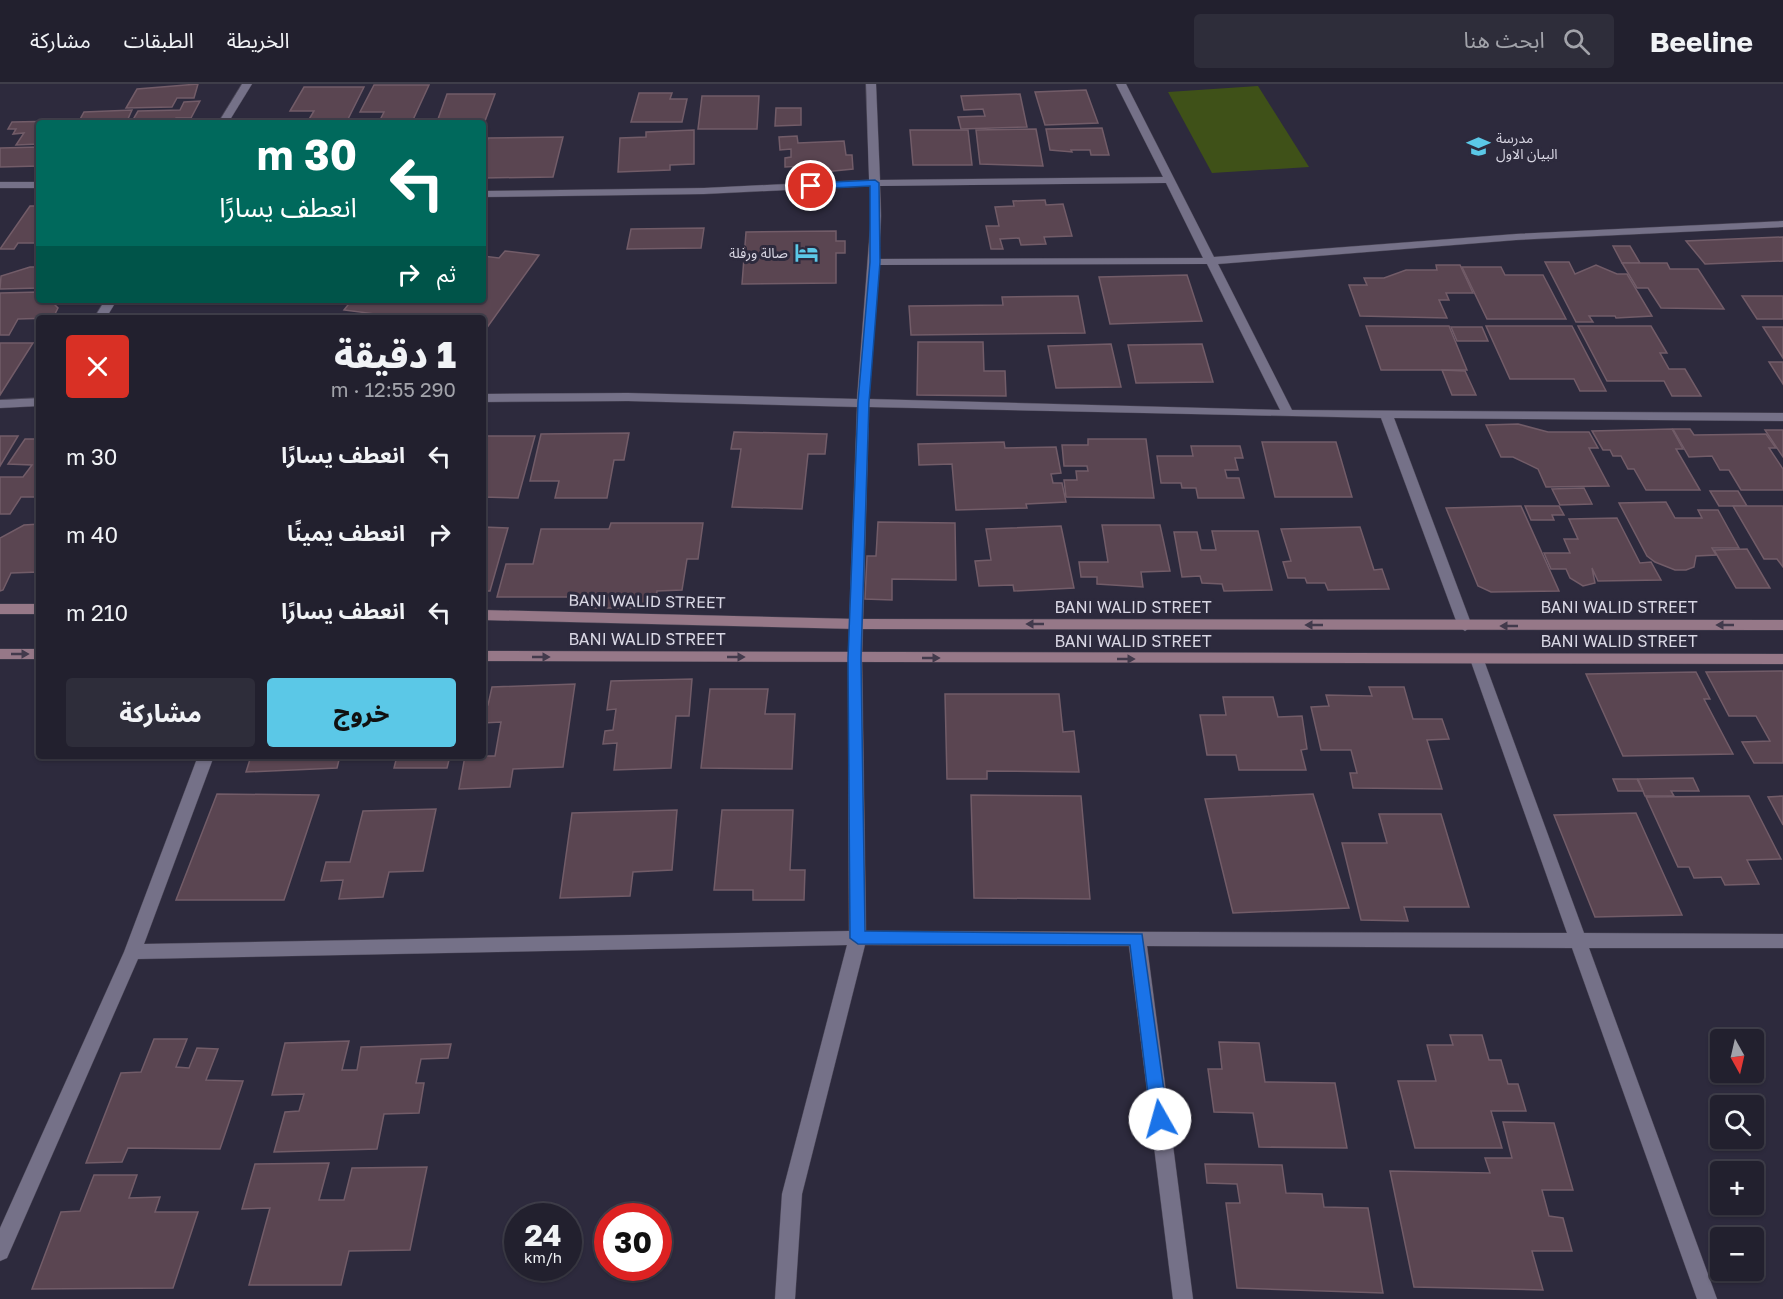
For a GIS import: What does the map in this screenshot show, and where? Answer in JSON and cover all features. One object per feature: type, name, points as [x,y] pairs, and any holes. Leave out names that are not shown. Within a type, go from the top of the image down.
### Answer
[{"type":"street","points":[[225,120],[247,84]]},
{"type":"street","points":[[785,1299],[792,1194],[858,938],[855,658],[863,402],[875,262],[871,84]]},
{"type":"street","points":[[1121,84],[1288,414]]},
{"type":"street","points":[[486,194],[704,191],[875,183],[1170,180]]},
{"type":"street","points":[[0,186],[36,186]]},
{"type":"street","points":[[875,262],[1211,261],[1515,237],[1783,224]]},
{"type":"street","points":[[486,398],[628,397],[1288,414],[1783,417]]},
{"type":"street","points":[[0,404],[36,402]]},
{"type":"street","points":[[1386,415],[1465,626]]},
{"type":"street","points":[[0,609],[36,609]]},
{"type":"street","name":"BANI WALID STREET","points":[[486,615],[856,624],[1783,625]]},
{"type":"street","points":[[0,654],[36,654]]},
{"type":"street","name":"BANI WALID STREET","points":[[486,657],[1783,659]]},
{"type":"street","points":[[1477,659],[1707,1299]]},
{"type":"street","points":[[2,1240],[133,952],[205,759]]},
{"type":"street","points":[[133,952],[858,938],[1783,940]]},
{"type":"street","points":[[1137,939],[1183,1299]]},
{"type":"green space","points":[[1258,86],[1309,167],[1212,173],[1168,92]]},
{"type":"building","points":[[198,84],[194,98],[177,98],[172,107],[126,108],[137,89]]},
{"type":"building","points":[[374,85],[429,85],[413,120],[380,120],[384,112],[360,112]]},
{"type":"building","points":[[304,87],[364,87],[348,120],[309,120],[314,111],[290,111]]},
{"type":"building","points":[[1086,90],[1098,123],[1045,125],[1035,92]]},
{"type":"building","points":[[639,93],[672,93],[670,99],[687,99],[682,122],[631,122]]},
{"type":"building","points":[[447,94],[495,94],[485,120],[438,120]]},
{"type":"building","points":[[1020,94],[1027,127],[961,129],[958,117],[985,116],[983,109],[964,110],[961,96]]},
{"type":"building","points":[[702,96],[759,96],[757,129],[698,129]]},
{"type":"building","points":[[200,101],[191,118],[133,120],[138,111],[180,110],[184,102]]},
{"type":"building","points":[[776,108],[801,108],[801,125],[775,126]]},
{"type":"building","points":[[132,110],[127,120],[80,120],[84,112]]},
{"type":"building","points":[[12,122],[36,122],[36,144],[16,145],[24,133],[13,134],[16,129],[8,129]]},
{"type":"building","points":[[1102,128],[1109,155],[1091,155],[1090,150],[1071,150],[1072,152],[1050,150],[1046,129]]},
{"type":"building","points":[[1036,129],[1043,166],[980,164],[976,130]]},
{"type":"building","points":[[694,130],[694,164],[670,165],[670,170],[618,172],[620,138],[646,137],[646,132]]},
{"type":"building","points":[[910,130],[968,130],[972,165],[913,165]]},
{"type":"building","points":[[797,136],[798,143],[844,141],[846,155],[852,155],[853,169],[824,172],[823,165],[785,167],[785,158],[791,157],[791,149],[780,150],[779,137]]},
{"type":"building","points":[[563,137],[553,177],[486,178],[488,138]]},
{"type":"building","points":[[36,147],[36,166],[0,167],[0,148]]},
{"type":"building","points":[[1045,200],[1046,205],[1063,204],[1072,236],[1044,237],[1046,244],[1021,245],[1019,238],[1000,239],[1003,249],[991,249],[986,226],[999,226],[995,207],[1014,206],[1013,201]]},
{"type":"building","points":[[30,206],[36,206],[36,243],[18,243],[14,249],[0,249]]},
{"type":"building","points":[[704,228],[701,248],[627,249],[631,229]]},
{"type":"building","points":[[836,231],[836,241],[845,241],[845,253],[836,253],[836,283],[742,284],[746,232]]},
{"type":"building","points":[[1783,237],[1783,261],[1705,264],[1686,241]]},
{"type":"building","points":[[1613,246],[1630,246],[1640,263],[1622,263]]},
{"type":"building","points":[[505,251],[539,255],[486,329],[486,315],[383,315],[344,310],[350,303],[486,303],[486,256],[499,258]]},
{"type":"building","points":[[1545,262],[1569,262],[1575,274],[1596,265],[1617,274],[1627,274],[1652,316],[1616,318],[1615,316],[1589,316],[1593,322],[1576,322]]},
{"type":"building","points":[[1622,263],[1667,263],[1670,269],[1698,269],[1724,309],[1661,308],[1648,288],[1637,288]]},
{"type":"building","points":[[1436,265],[1460,265],[1473,293],[1446,293],[1449,300],[1439,300],[1447,318],[1360,316],[1349,285],[1367,285],[1364,278],[1384,278],[1406,270],[1437,270]]},
{"type":"building","points":[[36,267],[36,288],[0,289],[1,276]]},
{"type":"building","points":[[1462,267],[1501,267],[1505,275],[1543,275],[1566,319],[1487,319]]},
{"type":"building","points":[[1187,275],[1202,321],[1110,324],[1099,277]]},
{"type":"building","points":[[36,292],[36,303],[53,303],[58,308],[54,315],[36,315],[36,318],[18,319],[9,335],[0,335],[0,293]]},
{"type":"building","points":[[1078,296],[1085,333],[911,335],[909,306],[1003,305],[1002,297]]},
{"type":"building","points":[[1742,296],[1783,296],[1783,319],[1757,319]]},
{"type":"building","points":[[1366,326],[1449,326],[1467,370],[1381,370]]},
{"type":"building","points":[[1486,326],[1572,326],[1606,391],[1580,391],[1574,379],[1510,379]]},
{"type":"building","points":[[1578,326],[1651,326],[1667,353],[1660,353],[1669,369],[1685,369],[1701,396],[1672,396],[1664,381],[1607,381]]},
{"type":"building","points":[[1451,327],[1482,327],[1488,341],[1457,341]]},
{"type":"building","points":[[1763,327],[1783,327],[1783,358]]},
{"type":"building","points":[[918,342],[983,342],[984,371],[1005,371],[1006,396],[917,395]]},
{"type":"building","points":[[0,343],[33,343],[0,395]]},
{"type":"building","points":[[1111,344],[1121,387],[1056,388],[1048,346]]},
{"type":"building","points":[[1202,344],[1213,382],[1136,383],[1128,345]]},
{"type":"building","points":[[1769,362],[1783,362],[1783,384]]},
{"type":"building","points":[[1442,370],[1465,371],[1476,395],[1452,395]]},
{"type":"building","points":[[1518,424],[1548,432],[1589,432],[1598,448],[1589,448],[1609,486],[1546,487],[1538,469],[1513,457],[1501,457],[1486,425]]},
{"type":"building","points":[[1672,429],[1683,449],[1676,449],[1700,490],[1646,490],[1634,469],[1628,469],[1621,456],[1613,456],[1610,450],[1603,450],[1592,431]]},
{"type":"building","points":[[1673,429],[1690,429],[1694,435],[1766,434],[1776,448],[1769,448],[1783,469],[1783,490],[1741,490],[1729,470],[1720,470],[1712,456],[1689,457]]},
{"type":"building","points":[[1765,430],[1783,430],[1783,457]]},
{"type":"building","points":[[734,432],[827,434],[825,454],[808,454],[802,509],[732,507],[741,449],[731,449]]},
{"type":"building","points":[[629,433],[624,460],[614,460],[607,498],[555,498],[559,481],[530,481],[541,434]]},
{"type":"building","points":[[0,436],[18,436],[0,466]]},
{"type":"building","points":[[486,436],[535,436],[518,498],[486,497]]},
{"type":"building","points":[[25,439],[36,439],[36,497],[21,497],[10,514],[0,514],[0,477],[23,477],[32,465],[8,464]]},
{"type":"building","points":[[1088,439],[1146,439],[1154,498],[1066,497],[1064,480],[1077,480],[1076,471],[1088,471],[1087,466],[1064,466],[1062,445],[1088,445]]},
{"type":"building","points":[[1004,442],[1005,448],[1056,447],[1061,473],[1051,474],[1053,483],[1062,483],[1066,502],[1026,504],[1027,508],[956,510],[952,464],[919,465],[918,444]]},
{"type":"building","points":[[1262,442],[1336,442],[1352,497],[1275,497]]},
{"type":"building","points":[[1191,446],[1240,446],[1243,458],[1235,458],[1238,470],[1225,470],[1227,478],[1239,478],[1244,498],[1198,498],[1196,488],[1182,488],[1181,483],[1161,483],[1157,456],[1193,456]]},
{"type":"building","points":[[1584,488],[1592,504],[1560,505],[1552,489]]},
{"type":"building","points":[[1710,491],[1738,491],[1747,506],[1719,506]]},
{"type":"building","points":[[1666,502],[1675,518],[1702,518],[1698,510],[1718,510],[1739,548],[1712,548],[1716,555],[1696,556],[1694,567],[1686,570],[1675,570],[1655,562],[1647,556],[1619,503]]},
{"type":"building","points":[[1521,506],[1559,591],[1491,592],[1478,586],[1446,508]]},
{"type":"building","points":[[1525,506],[1559,506],[1564,515],[1552,515],[1554,520],[1531,520]]},
{"type":"building","points":[[1733,506],[1783,506],[1783,567],[1777,559],[1764,559]]},
{"type":"building","points":[[1617,518],[1640,563],[1651,562],[1661,580],[1598,581],[1592,568],[1595,583],[1583,586],[1570,578],[1566,569],[1551,569],[1544,553],[1570,553],[1564,539],[1578,539],[1569,519]]},
{"type":"building","points":[[878,522],[955,523],[956,580],[892,579],[892,600],[865,599],[867,556],[876,556]]},
{"type":"building","points":[[611,523],[703,523],[698,559],[687,559],[682,590],[657,591],[655,608],[589,608],[592,597],[497,597],[506,564],[533,564],[541,529],[609,529]]},
{"type":"building","points":[[36,524],[36,572],[11,573],[3,590],[0,591],[0,538],[24,525]]},
{"type":"building","points":[[1102,525],[1160,525],[1170,571],[1141,572],[1143,587],[1097,584],[1097,577],[1081,577],[1079,562],[1108,562]]},
{"type":"building","points":[[1061,526],[1074,588],[1014,591],[1013,585],[979,586],[975,561],[991,560],[986,529]]},
{"type":"building","points":[[486,527],[508,528],[490,591],[486,591]]},
{"type":"building","points":[[1360,527],[1374,570],[1382,569],[1389,589],[1328,590],[1325,583],[1307,583],[1305,578],[1288,578],[1283,562],[1291,561],[1281,529]]},
{"type":"building","points":[[1212,531],[1258,531],[1272,590],[1224,591],[1222,584],[1202,583],[1200,576],[1182,577],[1174,532],[1197,532],[1201,550],[1216,550]]},
{"type":"building","points":[[1747,549],[1770,588],[1736,588],[1714,550]]},
{"type":"building","points":[[1783,671],[1783,763],[1754,763],[1742,742],[1770,741],[1756,716],[1729,716],[1706,672]]},
{"type":"building","points":[[1696,672],[1710,699],[1704,699],[1733,754],[1623,756],[1586,674]]},
{"type":"building","points":[[692,679],[689,716],[676,716],[671,768],[614,770],[617,743],[603,744],[605,731],[613,730],[616,709],[607,710],[611,681]]},
{"type":"building","points":[[575,684],[563,767],[513,769],[510,787],[459,789],[464,759],[486,759],[486,756],[495,756],[501,722],[486,723],[486,705],[488,705],[492,687]]},
{"type":"building","points":[[1369,687],[1404,687],[1413,719],[1442,719],[1449,739],[1427,740],[1442,789],[1353,788],[1350,773],[1357,773],[1351,750],[1321,750],[1311,707],[1329,706],[1326,695],[1372,696]]},
{"type":"building","points":[[710,689],[768,689],[765,714],[795,714],[792,769],[701,768]]},
{"type":"building","points":[[945,694],[1059,694],[1063,732],[1074,731],[1079,772],[987,771],[987,779],[947,779]]},
{"type":"building","points":[[1223,697],[1273,697],[1278,717],[1302,716],[1307,749],[1301,750],[1306,770],[1239,770],[1236,755],[1207,755],[1200,715],[1226,715]]},
{"type":"building","points":[[250,759],[339,759],[337,768],[246,772]]},
{"type":"building","points":[[396,759],[449,759],[447,768],[394,768]]},
{"type":"building","points":[[1693,778],[1699,791],[1671,791],[1674,796],[1645,796],[1638,779]]},
{"type":"building","points":[[1613,779],[1637,779],[1643,791],[1618,791]]},
{"type":"building","points":[[217,794],[319,795],[284,900],[176,900]]},
{"type":"building","points":[[1313,794],[1349,908],[1233,913],[1205,799]]},
{"type":"building","points":[[971,795],[1081,796],[1090,899],[974,898]]},
{"type":"building","points":[[1749,796],[1781,859],[1747,860],[1759,884],[1725,885],[1721,877],[1694,878],[1689,867],[1678,867],[1646,797]]},
{"type":"building","points":[[1783,796],[1783,825],[1768,797]]},
{"type":"building","points":[[436,809],[423,871],[389,872],[383,897],[339,899],[343,880],[321,881],[326,862],[350,862],[363,811]]},
{"type":"building","points":[[677,810],[672,870],[633,872],[630,896],[560,898],[572,813]]},
{"type":"building","points":[[722,810],[793,810],[790,870],[805,870],[804,900],[753,900],[753,890],[714,890]]},
{"type":"building","points":[[1636,813],[1682,915],[1595,917],[1554,815]]},
{"type":"building","points":[[1379,814],[1441,814],[1469,907],[1404,907],[1408,921],[1361,920],[1342,843],[1387,843]]},
{"type":"building","points":[[1450,1035],[1482,1035],[1489,1060],[1501,1060],[1508,1084],[1518,1084],[1526,1111],[1491,1111],[1502,1148],[1415,1148],[1398,1081],[1436,1081],[1427,1045],[1453,1045]]},
{"type":"building","points":[[154,1039],[187,1039],[176,1067],[189,1068],[197,1048],[218,1049],[206,1080],[243,1081],[220,1149],[128,1148],[122,1162],[86,1163],[121,1073],[141,1072]]},
{"type":"building","points":[[349,1041],[342,1070],[357,1070],[361,1047],[451,1044],[448,1058],[421,1059],[416,1083],[424,1083],[419,1113],[384,1114],[377,1149],[274,1152],[285,1112],[299,1111],[304,1094],[272,1095],[285,1043]]},
{"type":"building","points":[[1219,1042],[1259,1043],[1265,1082],[1335,1083],[1347,1148],[1259,1147],[1253,1113],[1214,1112],[1208,1069],[1222,1069]]},
{"type":"building","points":[[1503,1122],[1554,1123],[1573,1190],[1542,1190],[1549,1216],[1563,1218],[1572,1251],[1532,1251],[1543,1290],[1414,1287],[1390,1171],[1490,1173],[1485,1158],[1512,1158]]},
{"type":"building","points":[[329,1163],[319,1200],[344,1200],[352,1168],[427,1167],[410,1250],[349,1251],[341,1285],[249,1285],[270,1208],[242,1209],[255,1164]]},
{"type":"building","points":[[1205,1164],[1282,1165],[1286,1193],[1322,1194],[1324,1207],[1368,1208],[1383,1293],[1237,1288],[1226,1203],[1240,1203],[1237,1184],[1207,1183]]},
{"type":"building","points":[[94,1175],[137,1175],[129,1198],[160,1197],[155,1212],[198,1212],[173,1288],[32,1289],[61,1212],[80,1211]]},
{"type":"place","name":"مدرسة البيان الاول","points":[[1478,146]]},
{"type":"place","name":"صالة ورفلة","points":[[806,253]]},
{"type":"route","points":[[811,186],[875,183],[875,262],[863,402],[855,658],[858,938],[1137,939],[1160,1119]]}]
